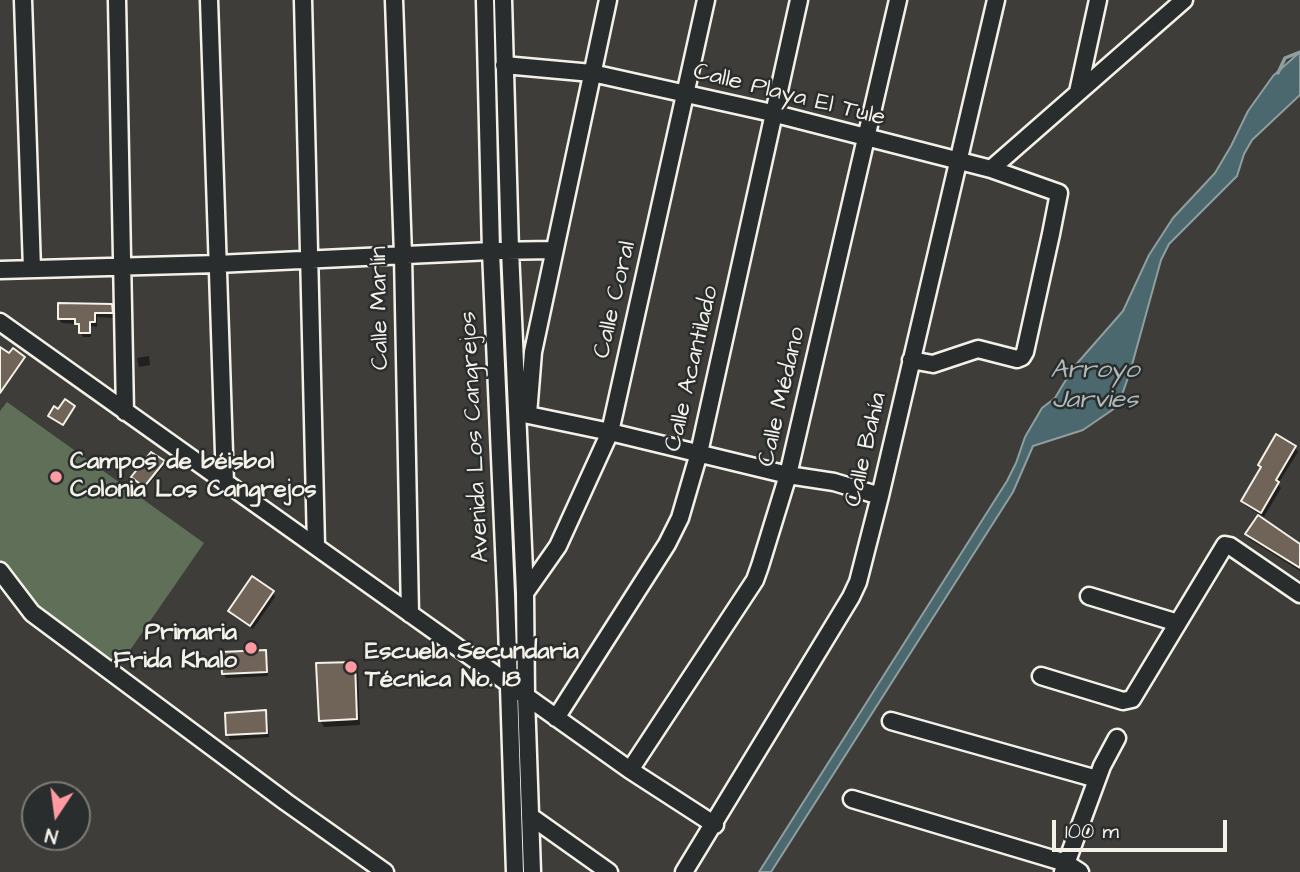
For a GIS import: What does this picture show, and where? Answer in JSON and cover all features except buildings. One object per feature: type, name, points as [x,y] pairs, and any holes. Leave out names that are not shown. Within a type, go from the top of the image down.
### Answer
[{"type":"street","points":[[23,0],[32,269]]},
{"type":"street","points":[[117,0],[125,412]]},
{"type":"street","points":[[209,0],[225,483]]},
{"type":"street","points":[[303,0],[316,545]]},
{"type":"street","name":"Calle Marlín","points":[[394,0],[403,255],[410,614]]},
{"type":"street","name":"Avenida Los Cangrejos","points":[[485,0],[491,251],[515,872]]},
{"type":"street","name":"Avenida Los Cangrejos","points":[[503,0],[510,250],[522,414],[526,697],[532,872]]},
{"type":"street","points":[[608,0],[522,414],[610,432],[788,475],[834,482],[880,496]]},
{"type":"street","name":"Calle Coral","points":[[526,593],[558,546],[610,432],[706,0]]},
{"type":"street","name":"Calle Acantilado","points":[[556,718],[674,532],[699,453],[799,0]]},
{"type":"street","name":"Calle Médano","points":[[630,770],[755,580],[788,475],[898,0]]},
{"type":"street","name":"Calle Bahía","points":[[684,872],[715,825],[858,582],[996,0]]},
{"type":"street","points":[[1077,92],[1098,0]]},
{"type":"street","points":[[991,169],[1184,0]]},
{"type":"street","name":"Calle Playa El Tule","points":[[504,65],[592,73],[772,113],[991,169],[1059,193],[1022,357],[1017,359],[978,349],[933,364],[911,360]]},
{"type":"street","points":[[0,270],[554,250]]},
{"type":"street","points":[[0,322],[526,697],[630,770],[715,825]]},
{"type":"street","points":[[1041,676],[1128,701],[1136,695],[1222,547],[1230,546],[1300,594]]},
{"type":"street","points":[[0,571],[32,613],[286,802],[385,872]]},
{"type":"street","points":[[1089,596],[1178,623]]},
{"type":"street","points":[[891,721],[1097,779]]},
{"type":"street","points":[[852,799],[1070,869],[1097,779],[1117,738]]},
{"type":"street","points":[[530,816],[609,872]]},
{"type":"green space","name":"Campos de béisbol Colonia Los Cangrejos","points":[[7,402],[204,543],[117,669],[47,616],[18,586],[0,560],[0,411]]},
{"type":"water","name":"Arroyo Jarvies","points":[[1300,52],[1300,95],[1252,140],[1237,176],[1169,244],[1161,260],[1118,406],[1083,430],[1033,446],[1013,492],[771,872],[759,872],[1007,481],[1025,437],[1042,408],[1055,398],[1073,368],[1123,311],[1149,255],[1173,218],[1215,173],[1248,111],[1273,76]]},
{"type":"waterway","name":"Arroyo Jarvies","points":[[1278,73],[1285,58],[1300,52]]},
{"type":"place","name":"Campos de béisbol Colonia Los Cangrejos","points":[[56,477]]},
{"type":"place","name":"Primaria Frida Khalo","points":[[251,648]]},
{"type":"place","name":"Escuela Secundaria Técnica No. 18","points":[[351,667]]}]
